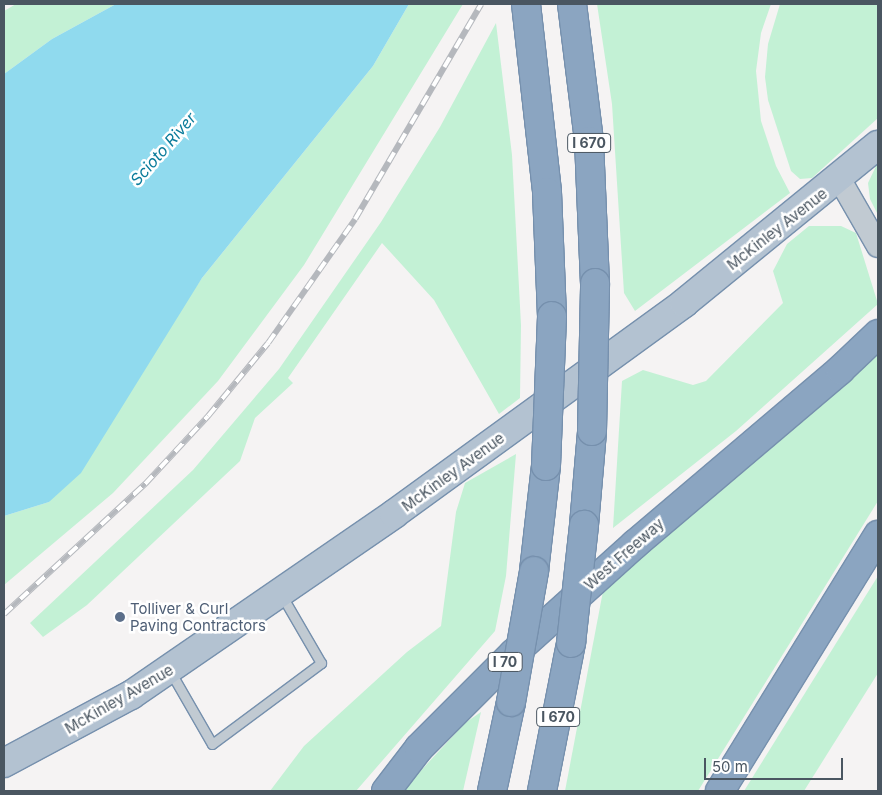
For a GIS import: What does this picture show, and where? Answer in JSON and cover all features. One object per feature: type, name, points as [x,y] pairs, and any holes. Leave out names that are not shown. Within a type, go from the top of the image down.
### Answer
[{"type":"highway","points":[[492,791],[511,702],[534,571],[546,466],[552,316],[548,192],[535,64],[526,4]]},
{"type":"highway","name":"I 670","points":[[542,791],[571,642],[592,431],[595,283],[589,141],[572,4]]},
{"type":"highway","name":"West Freeway","points":[[386,791],[419,748],[514,653],[635,544],[840,370],[878,334]]},
{"type":"highway","points":[[720,791],[878,535]]},
{"type":"main road","name":"McKinley Avenue","points":[[4,763],[104,710],[169,670],[280,594],[557,397],[684,303],[840,180],[878,145]]},
{"type":"street","points":[[840,180],[878,246]]},
{"type":"lane","points":[[169,670],[212,744],[321,663],[280,594]]},
{"type":"green space","points":[[16,4],[116,4],[52,39],[4,74],[4,11]]},
{"type":"green space","points":[[409,4],[463,4],[304,265],[218,381],[113,493],[4,585],[4,516],[49,502],[202,278],[373,66]]},
{"type":"green space","points":[[597,4],[771,4],[761,33],[756,71],[761,121],[776,166],[790,193],[635,311],[624,293],[612,104]]},
{"type":"green space","points":[[780,4],[878,4],[878,118],[812,178],[800,179],[791,171],[768,100],[765,77],[768,44]]},
{"type":"green space","points":[[496,23],[512,155],[521,325],[520,398],[499,414],[434,300],[382,243],[288,378],[293,383],[255,418],[240,461],[87,605],[43,637],[30,623],[193,470],[279,369],[381,222],[440,127]]},
{"type":"green space","points":[[878,162],[878,215],[870,199],[868,183]]},
{"type":"green space","points":[[809,226],[841,226],[856,233],[878,304],[736,431],[613,528],[622,381],[643,370],[693,385],[706,381],[783,303],[773,271],[787,244]]},
{"type":"green space","points":[[878,353],[878,501],[698,791],[565,791],[604,586]]},
{"type":"green space","points":[[516,454],[506,576],[495,631],[356,791],[270,791],[304,746],[407,652],[441,626],[456,512],[465,483]]},
{"type":"green space","points":[[878,576],[878,673],[804,791],[744,791]]},
{"type":"green space","points":[[481,712],[463,791],[402,791],[465,723]]},
{"type":"water","name":"Scioto River","points":[[116,4],[409,4],[373,66],[202,278],[81,473],[49,502],[4,516],[4,74],[52,39]]},
{"type":"railway","points":[[4,614],[145,484],[208,416],[268,343],[355,219],[481,4]]},
{"type":"place","name":"Tolliver & Curl Paving Contractors","points":[[120,617]]}]
